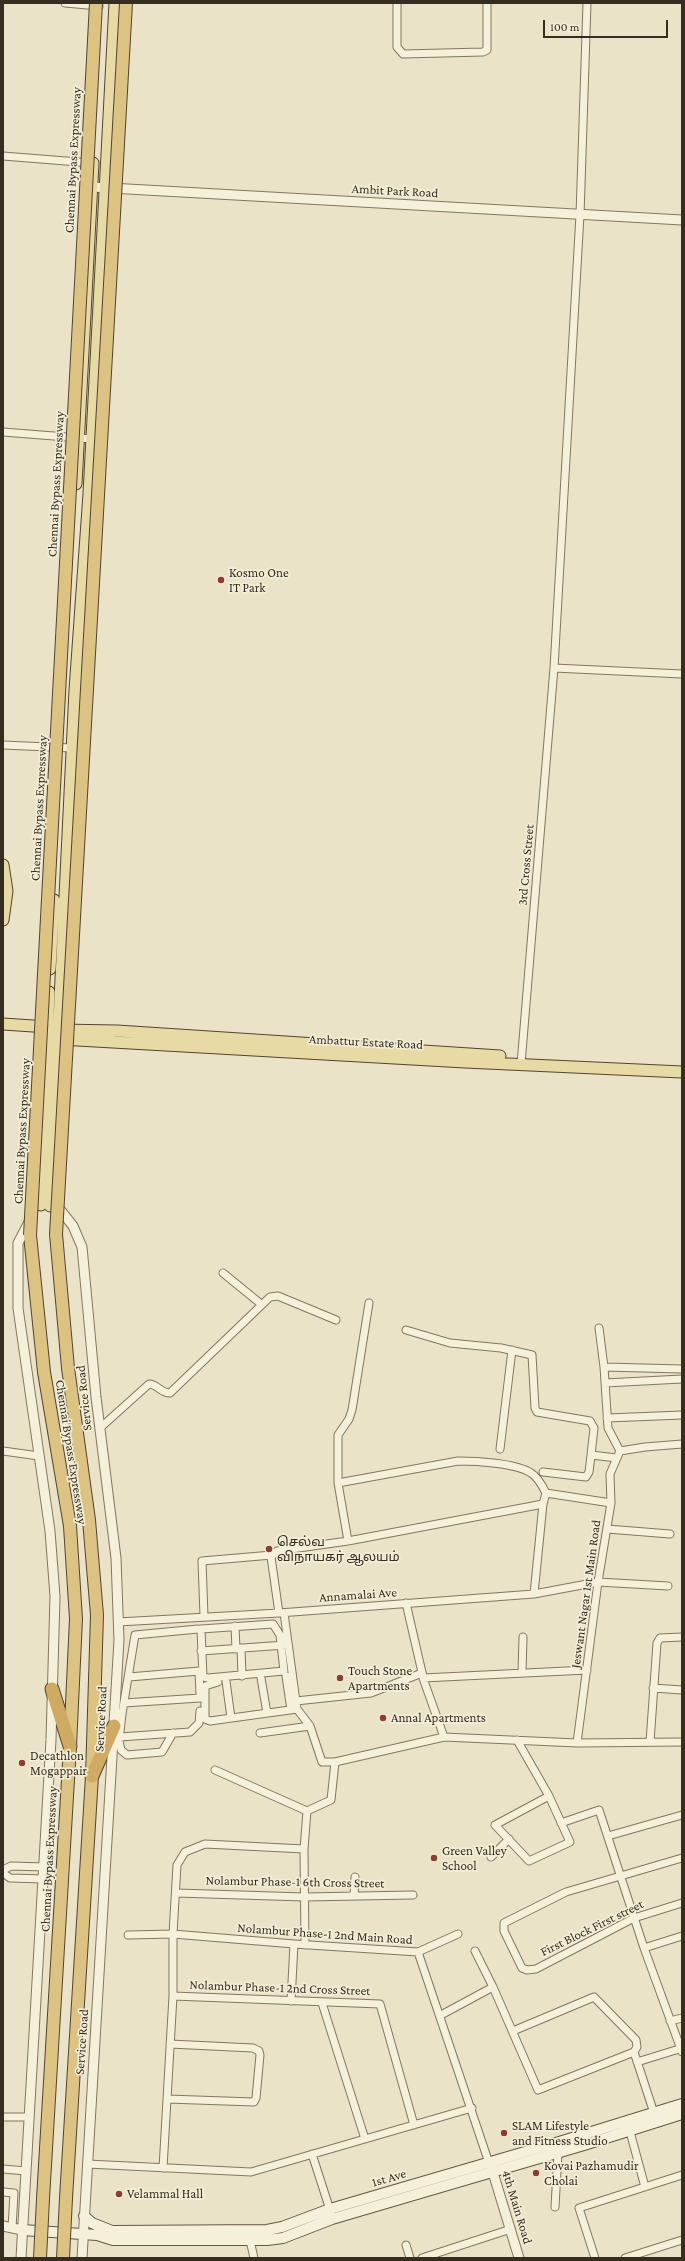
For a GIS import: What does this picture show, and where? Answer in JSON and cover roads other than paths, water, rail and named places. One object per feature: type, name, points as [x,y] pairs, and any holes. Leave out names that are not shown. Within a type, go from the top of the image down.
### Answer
[{"type":"highway","name":"Chennai Bypass Expressway","points":[[63,2258],[92,1776],[97,1614],[89,1520],[68,1368],[56,1234],[126,3]]},
{"type":"highway","name":"Chennai Bypass Expressway","points":[[40,2258],[76,1618],[70,1526],[44,1372],[30,1234],[100,4]]},
{"type":"highway","points":[[52,1690],[70,1746]]},
{"type":"highway","points":[[92,1776],[117,1731]]},
{"type":"main road","points":[[52,1033],[92,439],[115,3]]},
{"type":"main road","points":[[45,1205],[52,1033],[60,748],[80,439],[100,4]]},
{"type":"main road","points":[[3,866],[5,891],[3,920]]},
{"type":"main road","name":"Ambattur Estate Road","points":[[3,1024],[52,1033],[682,1072]]},
{"type":"main road","name":"Ambattur Estate Road","points":[[521,1061],[682,1065]]},
{"type":"main road","name":"1st Ave","points":[[97,2235],[112,2231],[249,2235],[331,2214],[491,2168],[628,2126],[654,2113],[682,2104]]},
{"type":"main road","points":[[491,2168],[558,2153],[628,2126],[682,2114]]},
{"type":"main road","points":[[84,2216],[92,2223],[112,2231]]},
{"type":"main road","points":[[22,2230],[97,2235],[113,2240],[249,2235]]},
{"type":"street","points":[[65,3],[100,4]]},
{"type":"street","points":[[397,3],[397,47],[403,54],[483,52],[487,50],[487,3]]},
{"type":"street","name":"3rd Cross Street","points":[[521,1061],[554,668],[580,215],[587,3]]},
{"type":"street","points":[[3,156],[93,163]]},
{"type":"street","name":"Ambit Park Road","points":[[92,187],[682,220]]},
{"type":"street","points":[[3,432],[92,439]]},
{"type":"street","points":[[554,668],[682,674]]},
{"type":"street","points":[[3,744],[72,748]]},
{"type":"street","points":[[21,2258],[45,1867],[55,1596],[50,1531],[18,1308],[18,1243],[34,1211],[45,1205]]},
{"type":"street","name":"Service Road","points":[[45,1205],[58,1207],[73,1226],[82,1247],[100,1428],[116,1558],[118,1622],[117,1731],[87,2164],[82,2258]]},
{"type":"street","points":[[223,1273],[261,1304]]},
{"type":"street","points":[[100,1428],[149,1384],[163,1392],[170,1393],[270,1297],[278,1296],[336,1320]]},
{"type":"street","points":[[348,1540],[338,1483],[338,1435],[349,1419],[352,1410],[369,1303]]},
{"type":"street","points":[[599,1328],[604,1367],[607,1418],[611,1437],[619,1455]]},
{"type":"street","points":[[406,1330],[450,1343],[528,1353],[534,1358],[535,1408],[537,1412],[592,1422],[594,1428],[589,1472],[586,1477],[543,1472]]},
{"type":"street","points":[[500,1449],[512,1350]]},
{"type":"street","points":[[604,1367],[682,1369]]},
{"type":"street","points":[[605,1383],[682,1379]]},
{"type":"street","points":[[607,1418],[682,1415]]},
{"type":"street","points":[[591,1455],[619,1455],[645,1447],[682,1444]]},
{"type":"street","points":[[3,1451],[39,1456]]},
{"type":"street","name":"Jeswant Nagar 1st Main Road","points":[[578,1743],[598,1582],[611,1504],[610,1474],[619,1455]]},
{"type":"street","points":[[338,1483],[458,1461],[474,1461],[498,1463],[532,1473],[546,1493],[611,1504]]},
{"type":"street","points":[[534,1594],[543,1504],[546,1493]]},
{"type":"street","points":[[117,1731],[173,1733],[190,1732],[199,1722],[200,1698],[198,1629],[200,1617],[202,1561],[272,1556],[276,1551],[348,1540],[543,1504]]},
{"type":"street","points":[[607,1529],[670,1534]]},
{"type":"street","points":[[272,1556],[294,1710],[310,1726],[322,1762],[335,1762],[444,1737],[578,1743],[682,1742]]},
{"type":"street","name":"Annamalai Ave","points":[[118,1622],[281,1613],[534,1594],[598,1582],[668,1586]]},
{"type":"street","points":[[406,1603],[423,1675],[444,1737]]},
{"type":"street","points":[[136,1621],[129,1677],[117,1731],[122,1754],[162,1752],[173,1733]]},
{"type":"street","points":[[273,1624],[284,1645],[284,1671],[242,1676],[203,1677],[201,1629],[235,1626],[273,1624]]},
{"type":"street","points":[[235,1626],[242,1676]]},
{"type":"street","points":[[135,1635],[198,1629]]},
{"type":"street","points":[[522,1673],[523,1637]]},
{"type":"street","points":[[650,1742],[653,1688],[658,1640],[660,1638],[682,1637]]},
{"type":"street","points":[[201,1651],[284,1645]]},
{"type":"street","points":[[296,1701],[371,1693],[423,1675],[587,1670]]},
{"type":"street","points":[[129,1677],[199,1671]]},
{"type":"street","points":[[288,1675],[212,1682],[205,1686],[205,1719],[210,1721],[294,1710]]},
{"type":"street","points":[[288,1675],[296,1701],[294,1710]]},
{"type":"street","points":[[262,1678],[267,1713]]},
{"type":"street","points":[[226,1681],[231,1718]]},
{"type":"street","points":[[653,1688],[682,1690]]},
{"type":"street","points":[[124,1703],[200,1698]]},
{"type":"street","points":[[260,1733],[310,1726]]},
{"type":"street","points":[[517,1740],[549,1796],[570,1842],[529,1861],[495,1825],[549,1796]]},
{"type":"street","points":[[215,1770],[307,1811],[331,1800],[335,1762]]},
{"type":"street","points":[[561,1823],[599,1810],[622,1875],[644,1948],[681,2050],[637,2062]]},
{"type":"street","points":[[305,1945],[304,1849],[307,1811]]},
{"type":"street","points":[[608,1836],[682,1815]]},
{"type":"street","points":[[491,1856],[509,1840]]},
{"type":"street","points":[[164,2168],[173,1996],[173,1934],[178,1865],[185,1852],[205,1844],[304,1849]]},
{"type":"street","points":[[622,1875],[682,1858]]},
{"type":"street","points":[[3,1870],[11,1866],[45,1867]]},
{"type":"street","points":[[3,1874],[10,1878],[44,1879]]},
{"type":"street","name":"First Block First street","points":[[622,1875],[552,1898],[504,1923],[504,1931],[522,1968],[527,1970],[536,1968],[634,1918],[682,1903]]},
{"type":"street","points":[[354,1896],[355,1877]]},
{"type":"street","name":"Nolambur Phase-1 6th Cross Street","points":[[177,1893],[304,1897],[414,1895]]},
{"type":"street","name":"Nolambur Phase-1 2nd Main Road","points":[[128,1935],[173,1934],[305,1945],[418,1952],[441,2015],[491,2168]]},
{"type":"street","points":[[418,1952],[458,1934]]},
{"type":"street","points":[[644,1948],[682,1936]]},
{"type":"street","points":[[291,2001],[294,1944]]},
{"type":"street","points":[[475,1951],[538,2090],[634,2052],[637,2047],[636,2040],[594,1997],[512,2031]]},
{"type":"street","points":[[441,2015],[493,1988]]},
{"type":"street","name":"Nolambur Phase-1 2nd Cross Street","points":[[173,1996],[322,2003],[380,2004],[414,2125]]},
{"type":"street","points":[[322,2003],[366,2139]]},
{"type":"street","points":[[670,2022],[682,2018]]},
{"type":"street","points":[[167,2099],[254,2102],[256,2098],[260,2055],[259,2051],[253,2048],[170,2044]]},
{"type":"street","points":[[634,2052],[654,2113]]},
{"type":"street","points":[[87,2164],[251,2172],[472,2108]]},
{"type":"street","points":[[3,2117],[29,2117]]},
{"type":"street","points":[[628,2126],[645,2187]]},
{"type":"street","points":[[555,2207],[558,2153]]},
{"type":"street","points":[[312,2154],[331,2214]]},
{"type":"street","name":"4th Main Road","points":[[491,2168],[519,2258]]},
{"type":"street","points":[[3,2169],[26,2171]]},
{"type":"street","points":[[595,2258],[579,2208],[682,2175]]},
{"type":"street","points":[[3,2192],[14,2193],[7,2227],[22,2230]]},
{"type":"street","points":[[422,2258],[511,2230]]},
{"type":"street","points":[[249,2235],[254,2258]]},
{"type":"street","points":[[625,2258],[682,2240]]},
{"type":"street","points":[[406,2245],[410,2258]]},
{"type":"place","name":"Kosmo One IT Park","points":[[221,580]]},
{"type":"place","name":"செல்வ விநாயகர் ஆலயம்","points":[[269,1549]]},
{"type":"place","name":"Touch Stone Apartments","points":[[340,1678]]},
{"type":"place","name":"Annal Apartments","points":[[383,1718]]},
{"type":"place","name":"Decathlon Mogappair","points":[[22,1763]]},
{"type":"place","name":"Green Valley School","points":[[434,1858]]},
{"type":"place","name":"SLAM Lifestyle and Fitness Studio","points":[[504,2133]]},
{"type":"place","name":"Kovai Pazhamudir Cholai","points":[[536,2173]]},
{"type":"place","name":"Velammal Hall","points":[[119,2194]]}]
